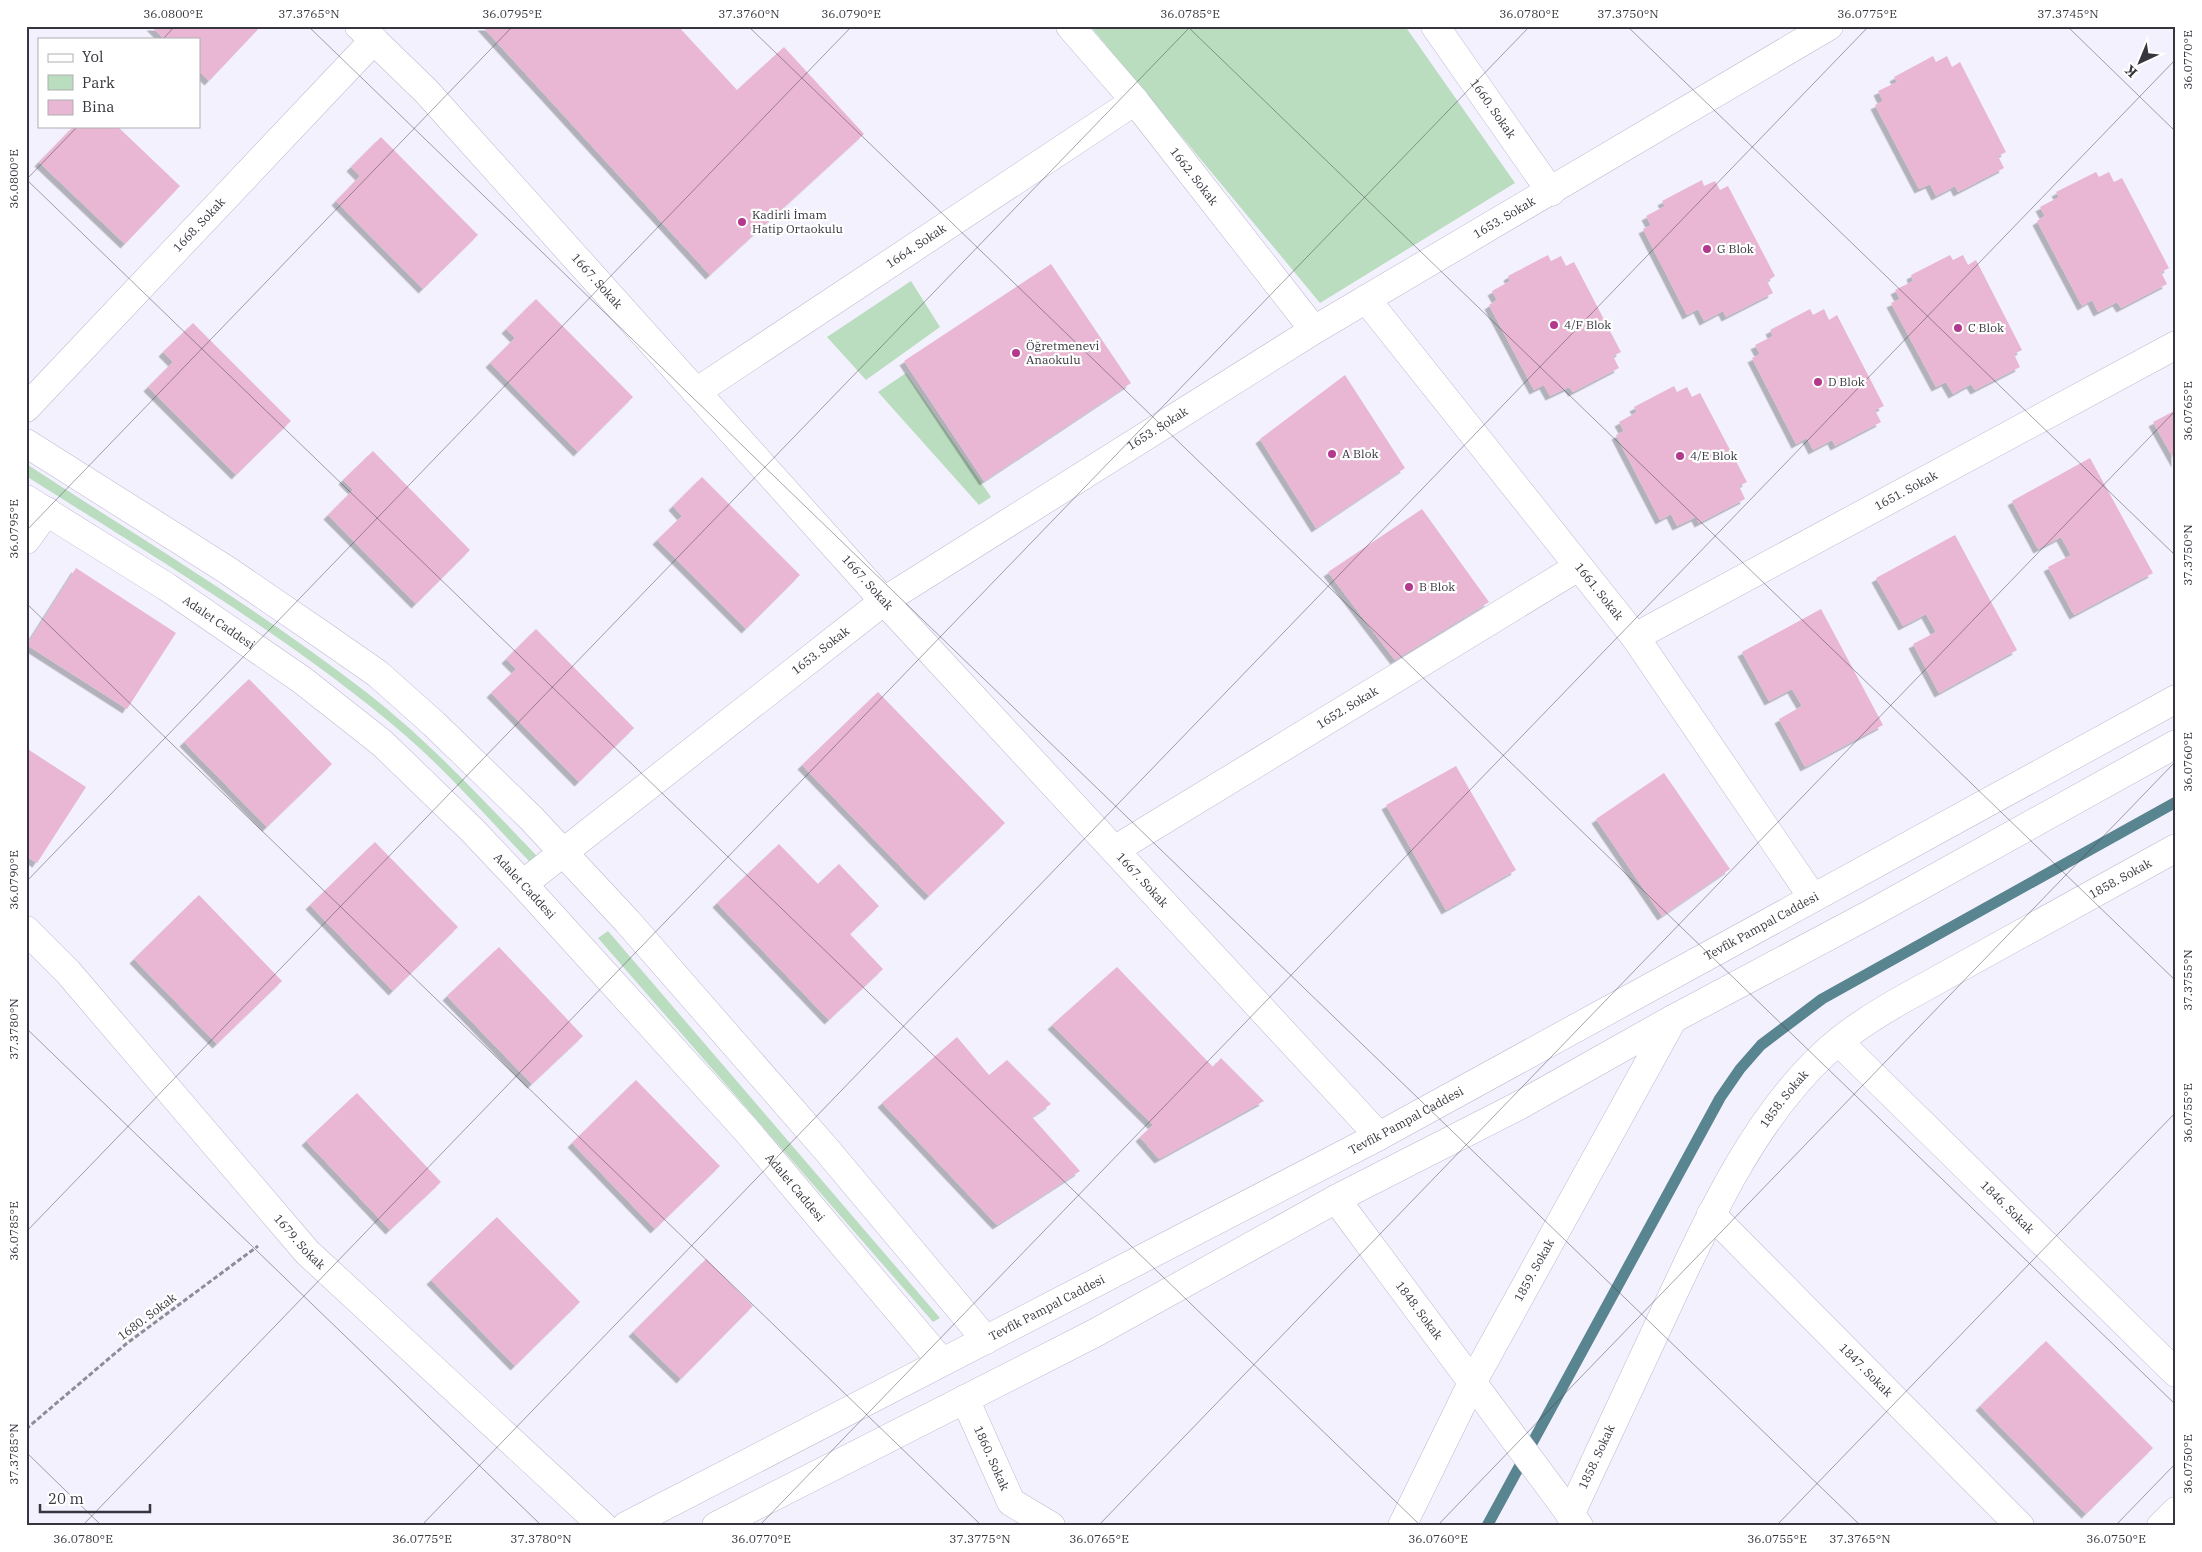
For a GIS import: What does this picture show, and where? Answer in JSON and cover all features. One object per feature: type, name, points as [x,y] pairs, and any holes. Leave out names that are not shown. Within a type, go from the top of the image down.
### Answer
[{"type":"street","name":"1662. Sokak","points":[[1070,26],[1135,101],[1314,330]]},
{"type":"street","name":"1660. Sokak","points":[[1435,26],[1552,192]]},
{"type":"street","name":"1653. Sokak","points":[[523,884],[884,601],[1314,330],[1552,192],[1829,26]]},
{"type":"street","name":"1667. Sokak","points":[[366,33],[426,91],[884,601],[1116,849],[1379,1136]]},
{"type":"street","name":"1668. Sokak","points":[[26,408],[366,33]]},
{"type":"street","name":"1664. Sokak","points":[[696,392],[1135,101]]},
{"type":"street","name":"1661. Sokak","points":[[1366,300],[1635,637],[1813,898]]},
{"type":"street","name":"1651. Sokak","points":[[1635,637],[2176,345]]},
{"type":"street","points":[[26,442],[227,570],[378,674],[448,737],[531,818],[627,921],[826,1149],[986,1340]]},
{"type":"street","points":[[26,540],[37,505]]},
{"type":"street","name":"Adalet Caddesi","points":[[37,505],[167,587],[302,680],[382,743],[472,830],[523,884],[748,1132],[942,1362]]},
{"type":"street","name":"1652. Sokak","points":[[1116,849],[1578,567]]},
{"type":"street","name":"Tevfik Pampal Caddesi","points":[[626,1526],[1379,1136],[2176,699]]},
{"type":"street","points":[[716,1526],[1095,1333],[1336,1198],[1520,1105],[1673,1019],[1870,914],[2176,744]]},
{"type":"street","name":"1858. Sokak","points":[[1574,1520],[1711,1214],[1747,1150],[1792,1089],[1824,1054],[1859,1025],[1902,999],[2176,848]]},
{"type":"street","name":"1679. Sokak","points":[[26,930],[68,972],[285,1226],[320,1264],[603,1526]]},
{"type":"street","name":"1859. Sokak","points":[[1402,1526],[1472,1383],[1673,1019]]},
{"type":"street","name":"1846. Sokak","points":[[1839,1042],[2176,1374]]},
{"type":"street","name":"1848. Sokak","points":[[1336,1198],[1574,1520]]},
{"type":"street","name":"1847. Sokak","points":[[1711,1214],[2020,1526]]},
{"type":"street","name":"1860. Sokak","points":[[965,1399],[1011,1502],[1051,1526]]},
{"type":"street","points":[[2161,1526],[2176,1511]]},
{"type":"path","name":"1680. Sokak","points":[[26,1429],[126,1344],[285,1226]]},
{"type":"green space","points":[[1090,26],[1405,26],[1515,183],[1320,303]]},
{"type":"green space","points":[[911,281],[940,327],[866,380],[827,337]]},
{"type":"green space","points":[[906,373],[991,497],[979,505],[878,392]]},
{"type":"green space","points":[[28,465],[242,603],[366,692],[434,751],[538,857],[530,862],[438,766],[406,736],[361,699],[268,631],[220,599],[26,476]]},
{"type":"green space","points":[[608,931],[940,1318],[933,1322],[598,938]]},
{"type":"building","points":[[151,26],[261,26],[209,81],[200,72],[200,38],[163,38]]},
{"type":"building","points":[[482,26],[678,26],[737,90],[784,47],[864,134],[710,275]]},
{"type":"building","points":[[1933,56],[1936,62],[1947,56],[1952,67],[1960,62],[2006,152],[1998,156],[2004,168],[1958,192],[1955,186],[1936,196],[1930,184],[1919,189],[1875,105],[1883,101],[1878,91],[1897,82],[1894,77]]},
{"type":"building","points":[[72,128],[119,128],[180,186],[125,244],[39,162]]},
{"type":"building","points":[[381,137],[478,235],[423,289],[336,201],[360,176],[351,167]]},
{"type":"building","points":[[2096,172],[2099,177],[2109,172],[2114,182],[2122,178],[2169,268],[2161,272],[2167,284],[2121,308],[2117,302],[2098,312],[2092,300],[2082,306],[2037,221],[2045,216],[2040,207],[2059,197],[2056,192]]},
{"type":"building","name":"G Blok","points":[[1702,180],[1704,186],[1715,181],[1720,190],[1728,186],[1775,276],[1767,281],[1773,293],[1726,317],[1723,311],[1704,321],[1698,309],[1687,315],[1643,229],[1651,225],[1646,216],[1665,206],[1662,201]]},
{"type":"building","name":"4/F Blok","points":[[1548,255],[1551,261],[1561,256],[1566,266],[1574,262],[1621,352],[1613,356],[1619,368],[1573,392],[1569,387],[1550,396],[1544,385],[1534,390],[1489,305],[1497,300],[1492,291],[1510,281],[1508,276]]},
{"type":"building","name":"C Blok","points":[[1950,255],[1953,260],[1963,255],[1968,265],[1976,260],[2022,350],[2014,354],[2020,367],[1975,390],[1971,384],[1953,394],[1946,382],[1936,387],[1891,303],[1900,299],[1895,290],[1913,281],[1911,275]]},
{"type":"building","points":[[1051,264],[1131,383],[984,481],[904,361]]},
{"type":"building","points":[[536,299],[633,397],[578,452],[490,363],[515,338],[506,329]]},
{"type":"building","name":"D Blok","points":[[1810,309],[1813,315],[1824,309],[1829,320],[1837,315],[1884,406],[1875,410],[1881,422],[1835,446],[1832,440],[1813,450],[1807,438],[1796,444],[1752,358],[1760,354],[1755,345],[1773,336],[1770,330]]},
{"type":"building","points":[[193,323],[291,421],[236,475],[148,387],[173,362],[163,352]]},
{"type":"building","name":"A Blok","points":[[1345,375],[1405,468],[1316,528],[1260,439]]},
{"type":"building","name":"4/E Blok","points":[[1674,386],[1677,392],[1687,387],[1692,397],[1700,393],[1747,482],[1739,486],[1745,499],[1699,523],[1696,517],[1677,526],[1671,514],[1660,520],[1616,435],[1624,431],[1619,422],[1637,412],[1634,407]]},
{"type":"building","points":[[2176,410],[2176,463],[2153,422]]},
{"type":"building","points":[[373,451],[470,550],[416,604],[328,515],[353,490],[343,480]]},
{"type":"building","points":[[2090,458],[2153,573],[2074,615],[2048,567],[2071,555],[2061,537],[2038,549],[2012,501]]},
{"type":"building","points":[[702,477],[800,575],[746,629],[657,540],[682,516],[673,506]]},
{"type":"building","name":"B Blok","points":[[1422,509],[1489,602],[1395,660],[1328,572]]},
{"type":"building","points":[[1955,535],[2017,650],[1939,693],[1913,644],[1936,632],[1926,614],[1903,626],[1876,578]]},
{"type":"building","points":[[76,568],[176,633],[127,709],[27,645]]},
{"type":"building","points":[[1821,609],[1883,725],[1805,767],[1779,719],[1802,706],[1792,689],[1769,701],[1742,652]]},
{"type":"building","points":[[536,629],[634,728],[579,782],[491,693],[516,669],[506,659]]},
{"type":"building","points":[[249,679],[332,764],[267,827],[184,742]]},
{"type":"building","points":[[878,692],[1005,823],[929,896],[802,765]]},
{"type":"building","points":[[26,748],[86,787],[37,863],[26,856]]},
{"type":"building","points":[[1456,766],[1516,870],[1446,910],[1386,805]]},
{"type":"building","points":[[1664,773],[1730,869],[1662,916],[1596,819]]},
{"type":"building","points":[[375,842],[458,927],[393,991],[310,905]]},
{"type":"building","points":[[779,844],[818,884],[839,864],[879,906],[850,934],[883,969],[829,1020],[717,903]]},
{"type":"building","points":[[199,895],[282,981],[217,1044],[134,959]]},
{"type":"building","points":[[499,947],[583,1036],[532,1084],[447,996]]},
{"type":"building","points":[[1117,967],[1213,1067],[1221,1058],[1264,1101],[1159,1159],[1140,1137],[1153,1125],[1052,1025]]},
{"type":"building","points":[[957,1037],[989,1075],[1007,1060],[1051,1104],[1032,1117],[1080,1171],[997,1225],[882,1103]]},
{"type":"building","points":[[636,1080],[720,1166],[655,1229],[572,1143]]},
{"type":"building","points":[[357,1093],[441,1182],[390,1230],[306,1141]]},
{"type":"building","points":[[497,1217],[580,1302],[515,1366],[431,1280]]},
{"type":"building","points":[[706,1259],[753,1306],[681,1379],[633,1332]]},
{"type":"building","points":[[2046,1341],[2153,1448],[2086,1514],[1980,1406]]},
{"type":"waterway","points":[[1487,1526],[1720,1098],[1740,1069],[1761,1045],[1822,999],[2176,802]]},
{"type":"place","name":"Kadirli İmam Hatip Ortaokulu","points":[[742,222]]},
{"type":"place","name":"G Blok","points":[[1707,249]]},
{"type":"place","name":"4/F Blok","points":[[1554,325]]},
{"type":"place","name":"C Blok","points":[[1958,328]]},
{"type":"place","name":"Öğretmenevi Anaokulu","points":[[1016,353]]},
{"type":"place","name":"D Blok","points":[[1818,382]]},
{"type":"place","name":"A Blok","points":[[1332,454]]},
{"type":"place","name":"4/E Blok","points":[[1680,456]]},
{"type":"place","name":"B Blok","points":[[1409,587]]}]
